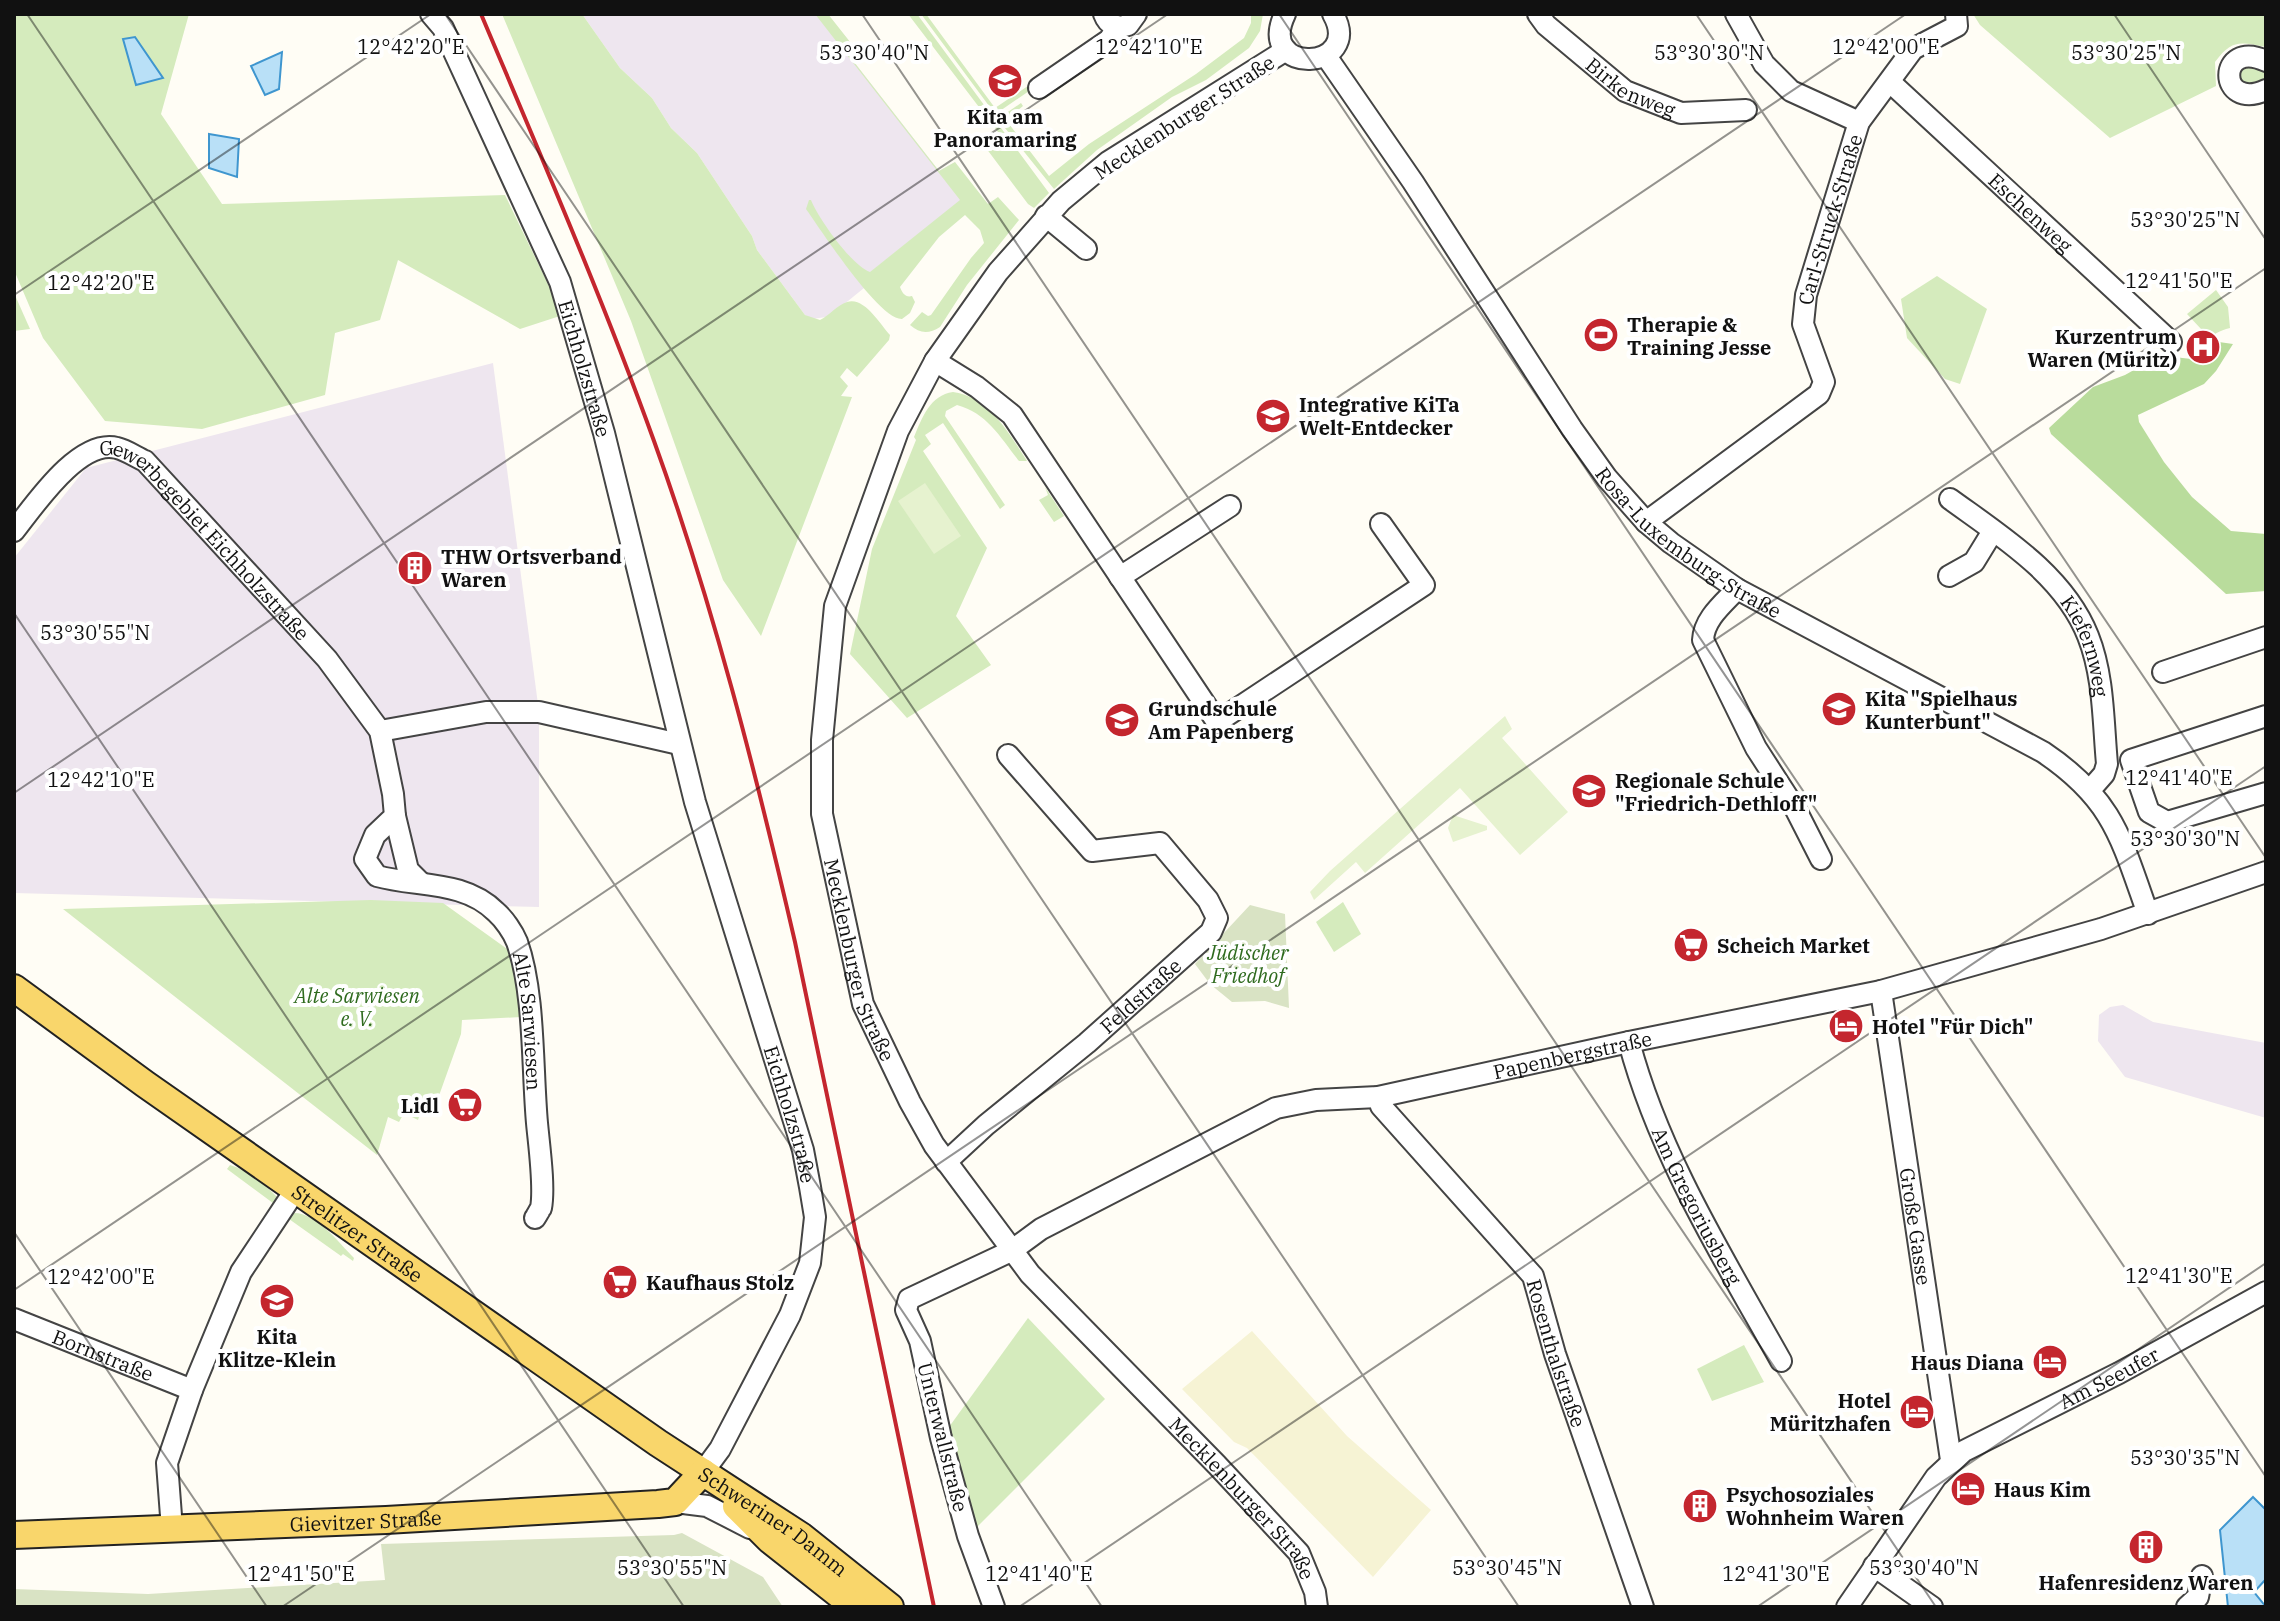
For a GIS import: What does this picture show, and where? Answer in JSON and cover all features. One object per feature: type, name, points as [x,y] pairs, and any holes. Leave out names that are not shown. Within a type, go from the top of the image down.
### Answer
[{"type":"main road","name":"Strelitzer Straße","points":[[14,988],[703,1472]]},
{"type":"main road","points":[[675,1502],[703,1472]]},
{"type":"main road","name":"Schweriner Damm","points":[[703,1472],[770,1540],[855,1607]]},
{"type":"main road","name":"Schweriner Damm","points":[[703,1472],[801,1536],[890,1607]]},
{"type":"main road","name":"Gievitzer Straße","points":[[14,1535],[551,1512],[675,1502]]},
{"type":"street","name":"Eichholzstraße","points":[[431,14],[443,28],[560,282],[604,433],[679,744],[803,1150],[815,1217],[810,1263],[790,1315],[720,1449],[703,1472]]},
{"type":"street","points":[[1039,88],[1109,40],[1111,20],[1128,25],[1136,14]]},
{"type":"street","points":[[1285,14],[1279,35],[1286,50],[1305,60],[1326,56],[1337,40],[1339,30],[1333,14]]},
{"type":"street","name":"Birkenweg","points":[[1538,14],[1546,25],[1625,91],[1681,113],[1746,110]]},
{"type":"street","points":[[1736,14],[1764,64],[1791,91],[1859,122]]},
{"type":"street","name":"Carl-Struck-Straße","points":[[1646,522],[1819,394],[1824,382],[1803,324],[1806,295],[1859,122],[1913,49],[1957,26],[1956,14]]},
{"type":"street","name":"Mecklenburger Straße","points":[[1286,50],[1108,162],[1046,216],[998,272],[935,361],[898,431],[835,606],[822,740],[822,814],[863,1004],[910,1102],[946,1162],[1030,1274],[1299,1553],[1315,1592],[1317,1607]]},
{"type":"street","points":[[2266,61],[2246,55],[2236,58],[2229,76],[2237,92],[2243,95],[2255,95],[2266,90]]},
{"type":"street","name":"Rosa-Luxemburg-Straße","points":[[1326,56],[1413,182],[1572,429],[1607,478],[1646,522],[1737,589],[2064,766],[2090,790],[2116,826],[2148,914]]},
{"type":"street","name":"Eschenweg","points":[[1890,82],[2171,342]]},
{"type":"street","points":[[1046,216],[1086,249]]},
{"type":"street","points":[[935,361],[977,387],[1012,415],[1217,722],[1424,585],[1381,524]]},
{"type":"street","name":"Gewerbegebiet Eichholzstraße","points":[[14,531],[64,471],[87,453],[115,447],[145,461],[327,659],[380,731]]},
{"type":"street","name":"Kiefernweg","points":[[1950,499],[2030,560],[2058,587],[2081,619],[2102,691],[2107,764],[2104,774],[2090,790]]},
{"type":"street","points":[[1120,577],[1230,506]]},
{"type":"street","points":[[1949,576],[1974,562],[1993,531]]},
{"type":"street","points":[[1737,589],[1703,629],[1703,640],[1756,748],[1796,810],[1821,859]]},
{"type":"street","points":[[2163,672],[2266,637]]},
{"type":"street","points":[[421,883],[408,870],[380,731],[486,712],[539,712],[679,744]]},
{"type":"street","points":[[2266,716],[2131,760],[2149,812],[2167,822],[2266,793]]},
{"type":"street","name":"Feldstraße","points":[[946,1162],[986,1125],[1087,1043],[1216,925],[1215,912],[1208,900],[1160,843],[1092,851],[1008,755]]},
{"type":"street","name":"Alte Sarwiesen","points":[[395,816],[375,835],[365,859],[377,876],[477,896],[498,913],[516,939],[527,983],[540,1170],[541,1208],[535,1218]]},
{"type":"street","name":"Papenbergstraße","points":[[909,1299],[1011,1251],[1041,1229],[1276,1108],[1316,1100],[1378,1097],[1881,991],[2148,914],[2266,872]]},
{"type":"street","name":"Große Gasse","points":[[1881,991],[1951,1460]]},
{"type":"street","name":"Am Gregoriusberg","points":[[1629,1042],[1639,1080],[1687,1190],[1781,1361]]},
{"type":"street","name":"Rosenthalstraße","points":[[1378,1097],[1381,1106],[1533,1276],[1555,1354],[1643,1607]]},
{"type":"street","points":[[172,1529],[167,1463],[192,1390],[241,1272],[296,1189]]},
{"type":"street","name":"Am Seeufer","points":[[1951,1460],[2266,1292]]},
{"type":"street","name":"Unterwallstraße","points":[[909,1299],[906,1310],[920,1341],[968,1536],[994,1607]]},
{"type":"street","name":"Bornstraße","points":[[14,1319],[192,1390]]},
{"type":"street","points":[[1847,1607],[1936,1477],[1951,1460]]},
{"type":"street","points":[[675,1502],[715,1509],[770,1540]]},
{"type":"street","points":[[1874,1566],[1932,1607]]},
{"type":"street","name":"Unterwallstraße","points":[[983,1575],[1011,1607]]},
{"type":"street","points":[[2187,1607],[2198,1597],[2202,1576]]},
{"type":"shaded area","points":[[582,14],[827,14],[854,47],[847,53],[939,171],[955,162],[961,201],[870,273],[864,288],[848,301],[826,317],[812,319],[805,315],[757,250],[752,236],[697,153],[671,128],[652,98],[620,68]]},
{"type":"shaded area","points":[[493,363],[539,712],[539,907],[14,893],[14,558],[86,468]]},
{"type":"shaded area","points":[[2123,1005],[2153,1022],[2266,1043],[2266,1118],[2125,1077],[2098,1041],[2099,1015],[2110,1007]]},
{"type":"shaded area","points":[[1252,1331],[1347,1436],[1431,1510],[1373,1577],[1247,1448],[1234,1442],[1182,1389]]},
{"type":"green space","points":[[14,14],[189,14],[161,114],[222,204],[505,195],[563,315],[520,329],[398,260],[380,320],[335,333],[325,395],[202,429],[105,421],[43,338],[14,270]]},
{"type":"green space","points":[[502,14],[582,14],[620,68],[652,98],[671,128],[697,153],[752,236],[757,250],[805,315],[820,320],[843,303],[853,301],[871,312],[890,335],[857,377],[847,368],[840,377],[848,386],[841,396],[852,397],[761,636],[723,580],[631,321]]},
{"type":"green space","points":[[815,14],[828,14],[854,47],[847,53],[939,171],[955,162],[988,204],[998,197],[1019,220],[967,285],[940,327],[932,331],[921,331],[910,325],[922,312],[931,315],[984,243],[980,230],[965,215],[939,237],[900,287],[915,302],[910,313],[902,319],[879,305],[851,272],[806,209],[809,200],[845,251],[870,272],[960,200]]},
{"type":"green space","points":[[908,14],[917,14],[1049,193],[1034,208],[983,144],[998,132]]},
{"type":"green space","points":[[921,14],[926,14],[995,108],[1077,53],[997,113]]},
{"type":"green space","points":[[1251,14],[1263,14],[1260,31],[1249,48],[1206,80],[1172,97],[1097,150],[1054,189],[1001,123],[1002,116],[1021,103],[1023,106],[1006,120],[1049,176],[1089,144],[1196,74],[1244,38],[1251,23]]},
{"type":"green space","points":[[1973,14],[2266,14],[2266,47],[2243,43],[2226,49],[2215,62],[2216,86],[2110,138],[1980,25]]},
{"type":"green space","points":[[2243,64],[2266,70],[2266,81],[2242,86],[2237,69]]},
{"type":"green space","points":[[1937,276],[1987,309],[1960,384],[1945,379],[1907,338],[1901,299]]},
{"type":"green space","points":[[2216,290],[2228,307],[2230,328],[2186,347],[2202,330],[2187,314]]},
{"type":"green space","points":[[14,293],[30,329],[14,331]]},
{"type":"green space","points":[[2219,342],[2233,344],[2204,384],[2138,415],[2139,422],[2164,462],[2192,497],[2231,531],[2266,534],[2266,591],[2226,594],[2051,434],[2049,428],[2093,387],[2125,375],[2157,357],[2166,363],[2174,357],[2200,360]]},
{"type":"green space","points":[[953,392],[977,401],[997,418],[1027,461],[1019,461],[992,427],[977,414],[957,405],[946,411],[945,416],[1005,505],[1000,509],[943,423],[925,435],[931,444],[923,451],[987,548],[956,616],[991,665],[907,718],[850,654],[872,549],[916,440],[914,437],[933,403]]},
{"type":"green space","points":[[925,483],[961,536],[934,554],[898,501]]},
{"type":"green space","points":[[1045,487],[1064,516],[1054,522],[1039,500],[1048,495]]},
{"type":"green space","points":[[1505,716],[1512,729],[1502,738],[1568,812],[1520,855],[1460,788],[1365,873],[1356,862],[1314,900],[1310,892],[1330,871]]},
{"type":"green space","points":[[1453,815],[1487,826],[1487,830],[1453,842],[1448,828]]},
{"type":"green space","name":"Alte Sarwiesen e. V.","points":[[371,900],[443,903],[510,951],[521,1017],[462,1020],[461,1034],[436,1104],[424,1101],[418,1120],[404,1113],[399,1122],[388,1117],[377,1155],[63,909]]},
{"type":"green space","points":[[1343,902],[1361,934],[1334,952],[1316,922]]},
{"type":"green space","name":"Jüdischer Friedhof","points":[[1250,905],[1285,914],[1289,1008],[1265,1001],[1232,1002],[1210,984],[1195,964]]},
{"type":"green space","points":[[230,1165],[251,1175],[270,1190],[280,1200],[277,1206],[227,1169]]},
{"type":"green space","points":[[293,1213],[302,1214],[318,1223],[354,1258],[353,1261],[343,1254],[341,1256],[289,1219]]},
{"type":"green space","points":[[1028,1318],[1105,1399],[968,1536],[941,1438]]},
{"type":"green space","points":[[1744,1345],[1764,1382],[1712,1401],[1697,1369]]},
{"type":"green space","points":[[682,1533],[763,1577],[783,1607],[14,1607],[14,1589],[148,1594],[385,1580],[381,1544]]},
{"type":"water","points":[[135,37],[163,78],[136,85],[123,39]]},
{"type":"water","points":[[282,52],[279,89],[265,95],[251,66]]},
{"type":"water","points":[[209,134],[239,139],[237,177],[209,168]]},
{"type":"water","points":[[2253,1497],[2266,1510],[2266,1579],[2254,1592],[2266,1607],[2228,1607],[2220,1530]]},
{"type":"railway","points":[[481,14],[634,387],[675,502],[714,627],[749,752],[795,942],[934,1607]]},
{"type":"place","name":"Kita am Panoramaring","points":[[1005,81]]},
{"type":"place","name":"Therapie & Training Jesse","points":[[1601,335]]},
{"type":"place","name":"Kurzentrum Waren (Müritz)","points":[[2203,347]]},
{"type":"place","name":"Integrative KiTa Welt-Entdecker","points":[[1273,416]]},
{"type":"place","name":"THW Ortsverband Waren","points":[[415,568]]},
{"type":"place","name":"Kita \"Spielhaus Kunterbunt\"","points":[[1839,709]]},
{"type":"place","name":"Grundschule Am Papenberg","points":[[1122,720]]},
{"type":"place","name":"Regionale Schule \"Friedrich-Dethloff\"","points":[[1589,791]]},
{"type":"place","name":"Scheich Market","points":[[1691,945]]},
{"type":"place","name":"Hotel \"Für Dich\"","points":[[1846,1026]]},
{"type":"place","name":"Lidl","points":[[465,1105]]},
{"type":"place","name":"Kaufhaus Stolz","points":[[620,1282]]},
{"type":"place","name":"Kita Klitze-Klein","points":[[277,1301]]},
{"type":"place","name":"Haus Diana","points":[[2050,1362]]},
{"type":"place","name":"Hotel Müritzhafen","points":[[1917,1412]]},
{"type":"place","name":"Haus Kim","points":[[1968,1489]]},
{"type":"place","name":"Psychosoziales Wohnheim Waren","points":[[1700,1506]]},
{"type":"place","name":"Hafenresidenz Waren","points":[[2146,1547]]}]
